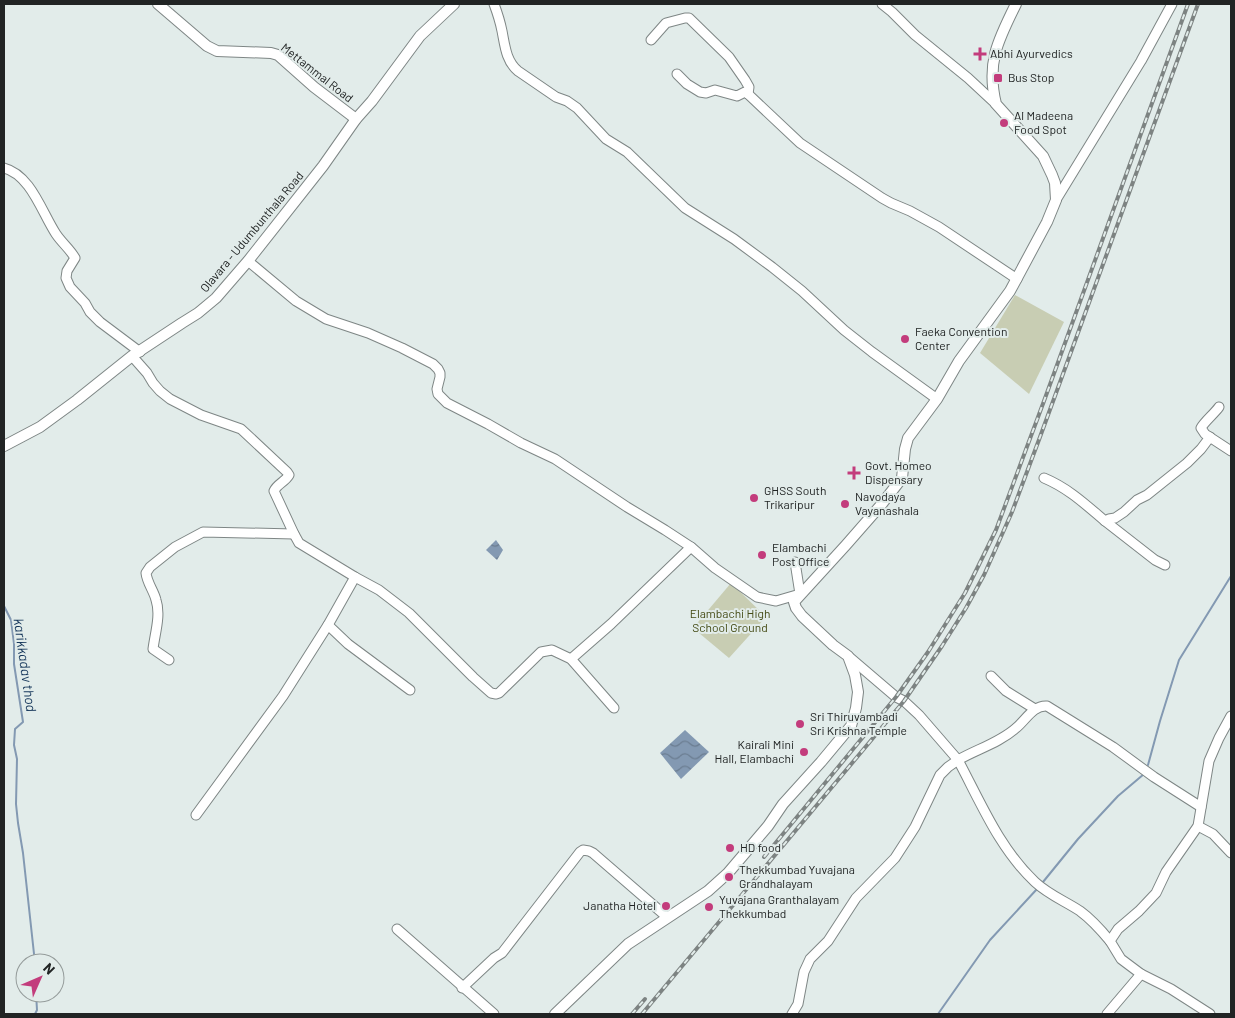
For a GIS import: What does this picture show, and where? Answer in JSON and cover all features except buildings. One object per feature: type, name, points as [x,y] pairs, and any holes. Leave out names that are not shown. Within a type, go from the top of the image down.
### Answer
[{"type":"main road","name":"Mettammal Road","points":[[158,4],[208,46],[217,51],[271,53],[278,56],[356,119]]},
{"type":"main road","name":"Olavara - Udumbunthala Road","points":[[4,446],[40,427],[136,354],[198,313],[216,298],[248,261],[323,166],[356,119],[372,101],[420,36],[454,4]]},
{"type":"main road","points":[[555,1014],[628,944],[708,891],[728,873],[768,826],[783,804],[851,726],[858,692],[855,675],[848,656],[833,645],[802,616],[794,602],[846,546],[902,478],[908,438],[937,399],[959,361],[1010,291],[1047,222],[1056,200],[1055,183],[1043,156],[996,104],[992,82],[992,67],[997,44],[1012,5]]},
{"type":"street","points":[[494,4],[502,29],[506,52],[512,66],[556,97],[567,101],[577,108],[606,139],[628,152],[685,208],[734,239],[772,267],[802,291],[844,330],[937,399]]},
{"type":"street","points":[[882,4],[915,36],[968,78],[996,104]]},
{"type":"street","points":[[1056,200],[1141,61],[1172,4]]},
{"type":"street","points":[[651,40],[666,23],[689,18],[729,58],[749,87],[748,94]]},
{"type":"street","points":[[677,74],[687,84],[700,92],[706,93],[715,90],[737,96],[745,92],[800,143],[816,155],[882,198],[939,227],[1017,279]]},
{"type":"street","points":[[4,168],[9,169],[24,181],[44,210],[56,234],[72,252],[75,258],[67,271],[66,278],[70,287],[85,303],[90,312],[136,354],[153,383],[160,391],[170,399],[201,415],[241,429],[287,472],[289,475],[287,479],[275,488],[274,491],[299,543],[379,590],[409,613],[472,677],[491,693],[499,693],[541,652],[552,650],[571,659],[614,708]]},
{"type":"street","points":[[248,261],[296,301],[326,319],[368,333],[433,364],[440,372],[438,394],[447,403],[555,459],[691,547],[715,568],[756,597],[776,601],[800,594],[795,562]]},
{"type":"street","points":[[1218,407],[1201,428],[1205,434],[1231,452]]},
{"type":"street","points":[[1105,521],[1115,518],[1124,512],[1187,463],[1210,437]]},
{"type":"street","points":[[1044,478],[1078,497],[1105,521],[1155,560],[1165,565]]},
{"type":"street","points":[[169,660],[153,649],[158,613],[156,600],[147,579],[146,573],[150,567],[175,547],[203,532],[294,534]]},
{"type":"street","points":[[571,659],[611,624],[691,547]]},
{"type":"street","points":[[196,815],[283,696],[328,625],[355,577]]},
{"type":"street","points":[[328,625],[348,644],[410,690]]},
{"type":"street","points":[[848,656],[920,715],[958,760],[996,833],[1009,853],[1035,882],[1096,925],[1110,941],[1121,959],[1141,974],[1171,989],[1210,1014]]},
{"type":"street","points":[[990,676],[1006,691],[1035,709]]},
{"type":"street","points":[[792,1014],[798,1004],[804,972],[810,959],[828,941],[856,898],[895,858],[915,827],[940,775],[958,760],[994,743],[1014,730],[1035,709],[1046,706],[1113,747],[1154,777],[1201,807]]},
{"type":"street","points":[[1110,941],[1118,929],[1156,893],[1166,872],[1198,826],[1209,760],[1231,716]]},
{"type":"street","points":[[1198,826],[1213,834],[1231,853]]},
{"type":"street","points":[[462,988],[502,952],[583,850],[593,854],[667,917]]},
{"type":"street","points":[[396,929],[494,1014]]},
{"type":"street","points":[[1107,1014],[1141,974]]},
{"type":"green space","points":[[1015,295],[1064,322],[1029,394],[980,353]]},
{"type":"green space","name":"Elambachi High School Ground","points":[[731,583],[766,617],[729,658],[693,628]]},
{"type":"water","points":[[496,540],[503,550],[497,560],[486,550]]},
{"type":"water","points":[[685,730],[709,752],[681,779],[660,753]]},
{"type":"waterway","points":[[1148,765],[1179,660],[1231,576]]},
{"type":"waterway","name":"karikkadav thod","points":[[4,606],[11,620],[14,664],[23,722],[15,729],[14,745],[17,759],[16,804],[34,953]]},
{"type":"waterway","points":[[1043,882],[1078,839],[1118,796],[1144,774]]},
{"type":"waterway","points":[[938,1014],[990,940],[1037,889]]},
{"type":"waterway","points":[[35,1014],[37,1003]]},
{"type":"railway","points":[[764,857],[896,697],[928,652],[965,593],[996,530],[1188,4]]},
{"type":"railway","points":[[642,1014],[904,701],[966,608],[984,575],[1012,512],[1198,4]]},
{"type":"railway","points":[[632,1014],[645,999]]},
{"type":"place","name":"Abhi Ayurvedics","points":[[980,54]]},
{"type":"place","name":"Bus Stop","points":[[998,78]]},
{"type":"place","name":"Al Madeena Food Spot","points":[[1004,123]]},
{"type":"place","name":"Faeka Convention Center","points":[[905,339]]},
{"type":"place","name":"Govt. Homeo Dispensary","points":[[854,473]]},
{"type":"place","name":"GHSS South Trikaripur","points":[[754,498]]},
{"type":"place","name":"Navodaya Vayanashala","points":[[845,504]]},
{"type":"place","name":"Elambachi Post Office","points":[[762,555]]},
{"type":"place","name":"Sri Thiruvambadi Sri Krishna Temple","points":[[800,724]]},
{"type":"place","name":"Kairali Mini Hall, Elambachi","points":[[804,752]]},
{"type":"place","name":"HD food","points":[[730,848]]},
{"type":"place","name":"Thekkumbad Yuvajana Grandhalayam","points":[[729,877]]},
{"type":"place","name":"Janatha Hotel","points":[[666,906]]},
{"type":"place","name":"Yuvajana Granthalayam Thekkumbad","points":[[709,907]]}]
